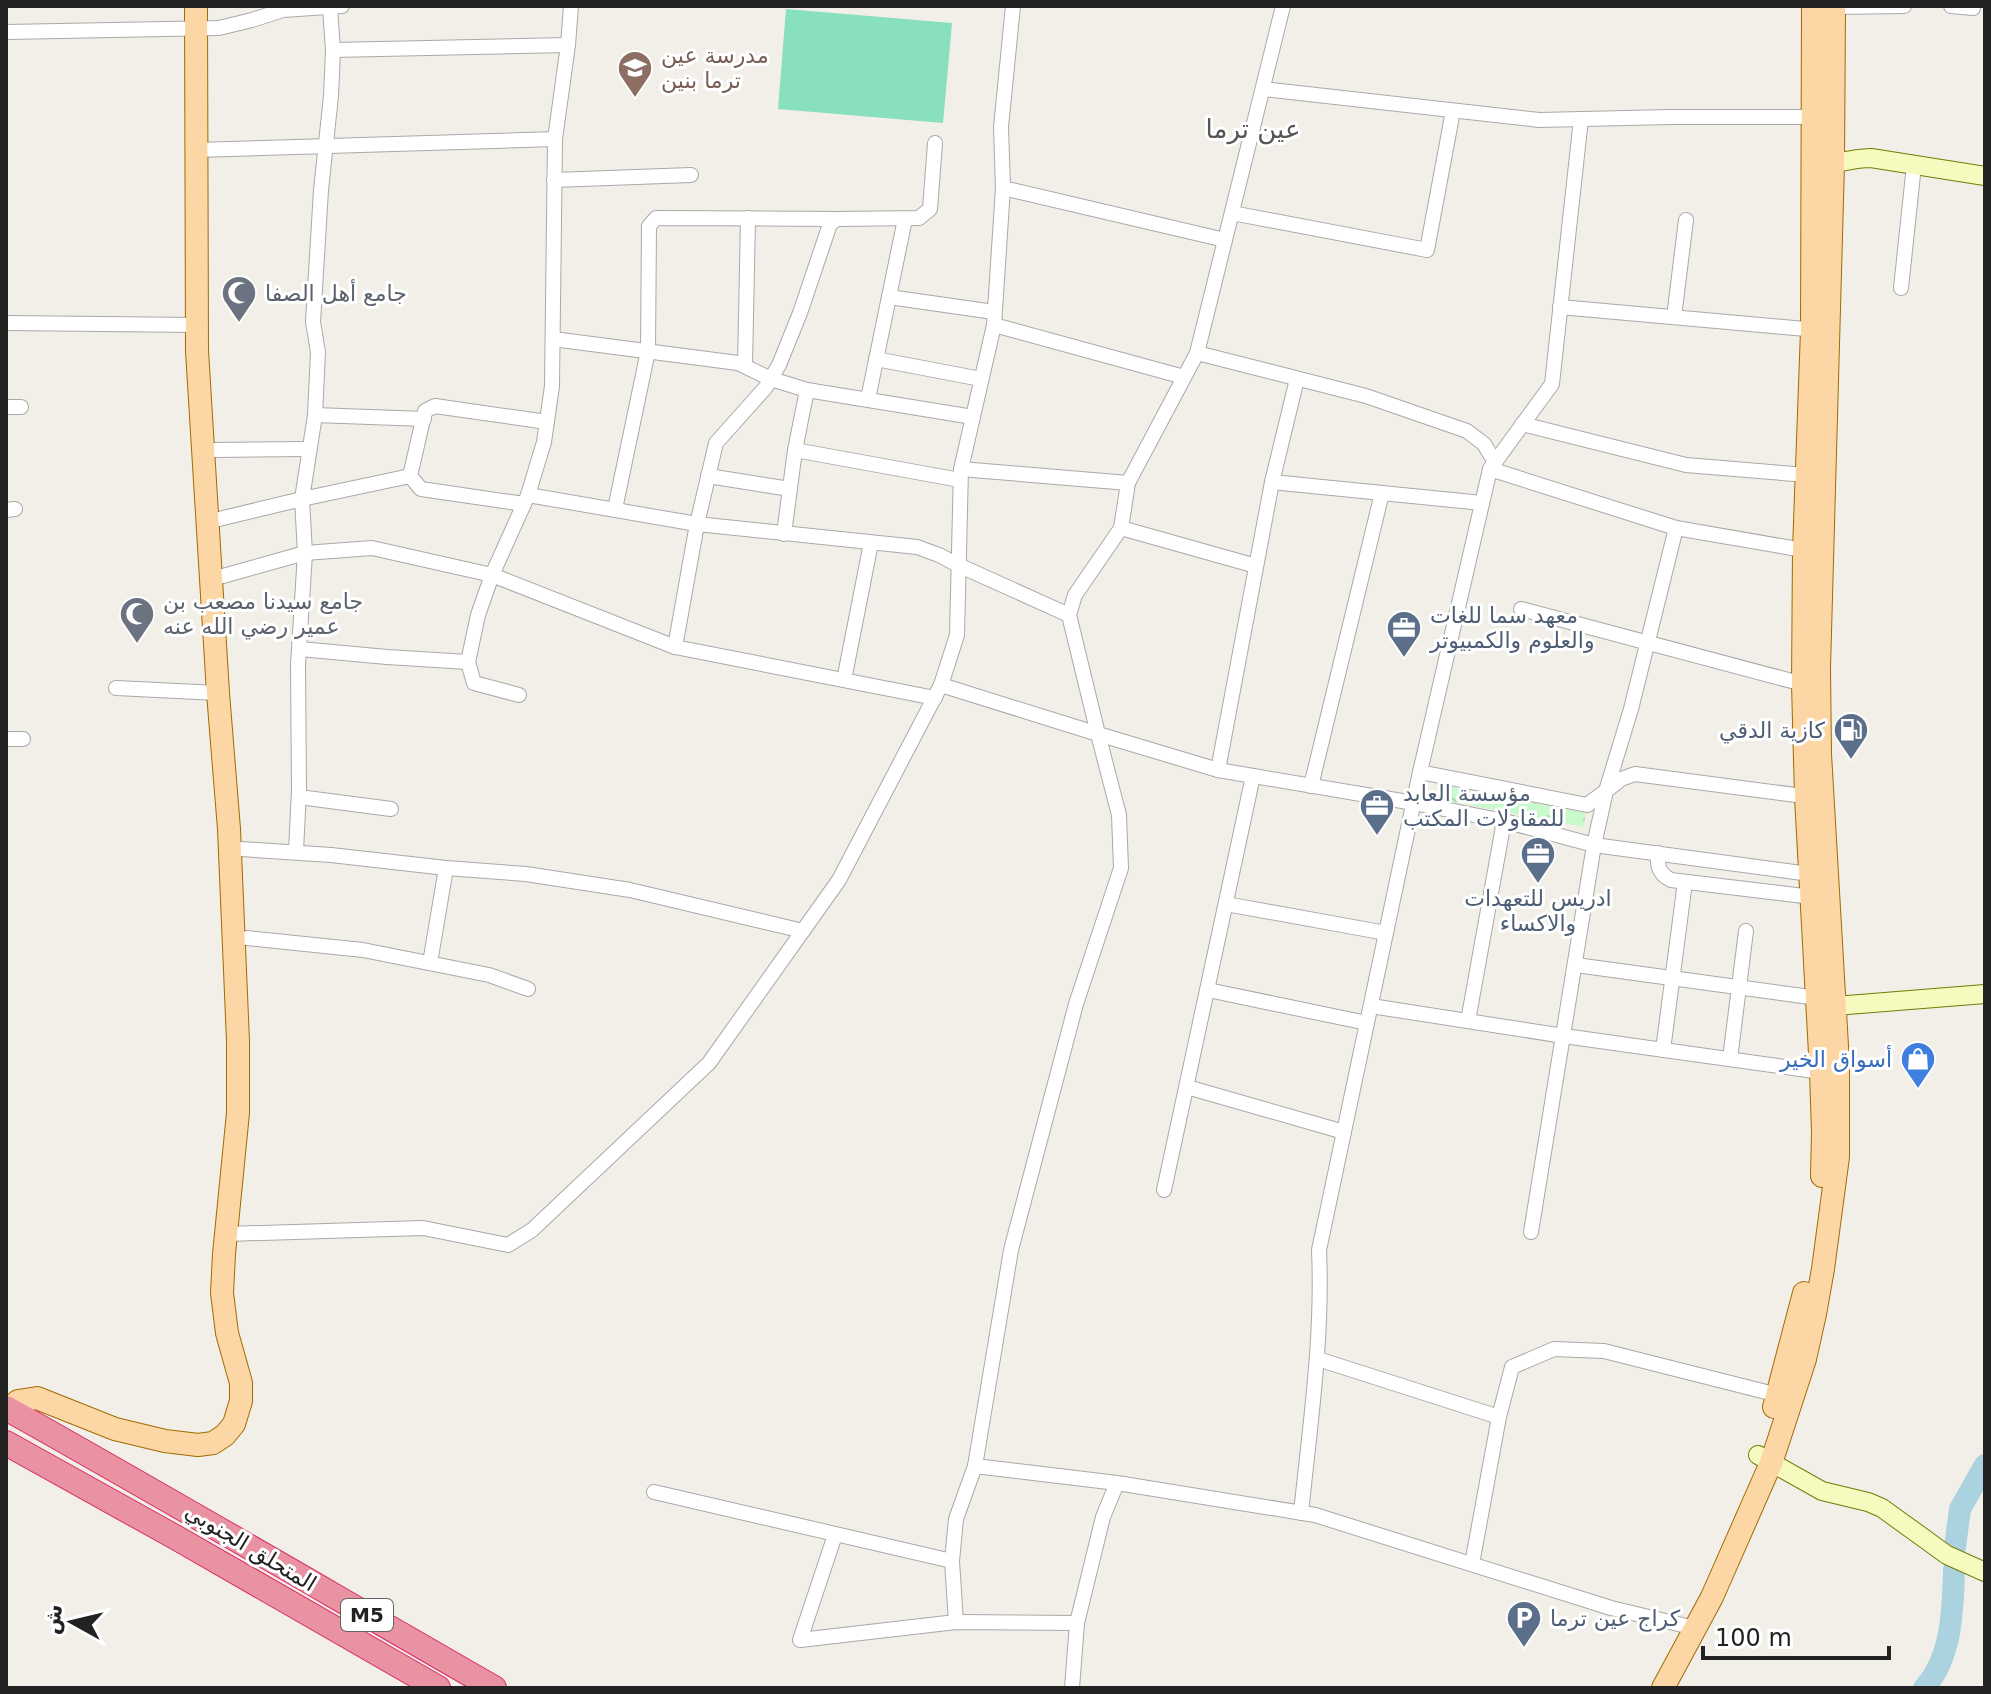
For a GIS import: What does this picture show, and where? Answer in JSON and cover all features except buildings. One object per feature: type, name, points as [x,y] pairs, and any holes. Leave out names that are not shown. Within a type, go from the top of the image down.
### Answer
[{"type":"highway","name":"المتحلق الجنوبي","points":[[7,1408],[494,1688]]},
{"type":"highway","name":"المتحلق الجنوبي","points":[[6,1443],[438,1688]]},
{"type":"main road","points":[[196,6],[202,29]]},
{"type":"main road","points":[[207,6],[202,29],[197,325],[201,434],[233,900],[238,1113],[232,1234]]},
{"type":"main road","points":[[1823,163],[1814,117],[1827,6]]},
{"type":"main road","points":[[1663,1688],[1805,1359],[1823,1269],[1839,1149],[1803,684],[1813,551],[1821,331],[1827,6]]},
{"type":"main road","points":[[7,1408],[24,1399],[37,1398],[115,1429],[165,1441],[205,1445],[225,1435],[237,1417],[241,1392],[239,1373],[227,1333],[222,1274],[232,1234],[246,1143],[249,1082],[247,938],[215,450],[202,149]]},
{"type":"main road","points":[[1814,798],[1819,669],[1806,475],[1821,331]]},
{"type":"main road","points":[[1764,1459],[1803,1302],[1822,1181],[1821,1072],[1826,1002],[1812,897],[1819,876]]},
{"type":"main road","points":[[1649,1688],[1688,1626]]},
{"type":"street","points":[[519,695],[474,683],[468,662],[478,615],[492,575],[526,500],[544,442],[552,386],[555,139],[571,6]]},
{"type":"street","points":[[232,1234],[423,1228],[508,1245],[532,1230],[709,1063],[839,880],[938,692],[957,635],[960,475],[994,319],[1003,188],[1001,127],[1013,6]]},
{"type":"street","points":[[956,1622],[952,1561],[956,1519],[975,1466],[1011,1250],[1076,1004],[1121,868],[1119,815],[1069,615],[1075,595],[1121,528],[1128,483],[1197,353],[1283,6]]},
{"type":"street","points":[[1827,6],[1904,6]]},
{"type":"street","points":[[1951,6],[1973,8]]},
{"type":"street","points":[[6,32],[202,29],[241,23],[283,10],[336,7],[313,322],[318,352],[315,415],[302,499],[305,553],[296,852]]},
{"type":"street","points":[[333,50],[568,45]]},
{"type":"street","points":[[1263,89],[1539,120],[1814,117]]},
{"type":"street","points":[[1232,213],[1427,250],[1453,111]]},
{"type":"street","points":[[1301,1513],[1318,1359],[1321,1296],[1319,1250],[1420,772],[1492,465],[1552,384],[1581,119]]},
{"type":"street","points":[[202,149],[555,139]]},
{"type":"street","points":[[615,509],[648,351],[649,226],[656,218],[919,218],[930,209],[935,143]]},
{"type":"street","points":[[1823,163],[1862,158],[1985,176]]},
{"type":"street","points":[[1901,288],[1914,165]]},
{"type":"street","points":[[554,180],[691,175]]},
{"type":"street","points":[[1003,188],[1225,240]]},
{"type":"street","points":[[745,366],[748,218]]},
{"type":"street","points":[[675,647],[697,524],[716,443],[766,387],[779,365],[830,224],[837,219]]},
{"type":"street","points":[[868,399],[905,219]]},
{"type":"street","points":[[1674,317],[1686,220]]},
{"type":"street","points":[[889,297],[994,319],[1184,377]]},
{"type":"street","points":[[1560,307],[1821,331]]},
{"type":"street","points":[[6,323],[197,325]]},
{"type":"street","points":[[553,339],[738,363],[771,379],[807,390],[973,417]]},
{"type":"street","points":[[1197,353],[1366,396],[1467,431],[1484,444],[1492,465]]},
{"type":"street","points":[[876,359],[981,379]]},
{"type":"street","points":[[1218,770],[1272,482],[1297,379]]},
{"type":"street","points":[[784,534],[807,390]]},
{"type":"street","points":[[410,476],[425,411],[435,406],[547,422]]},
{"type":"street","points":[[315,415],[424,419]]},
{"type":"street","points":[[1522,424],[1686,465],[1806,475]]},
{"type":"street","points":[[215,450],[309,449]]},
{"type":"street","points":[[795,450],[960,475],[1128,483]]},
{"type":"street","points":[[1492,465],[1676,528],[1813,551]]},
{"type":"street","points":[[219,519],[410,476]]},
{"type":"street","points":[[410,476],[421,489],[615,509],[697,524],[917,547],[1069,615]]},
{"type":"street","points":[[708,476],[790,489]]},
{"type":"street","points":[[1272,482],[1482,503]]},
{"type":"street","points":[[1311,786],[1382,493]]},
{"type":"street","points":[[1121,528],[1256,566]]},
{"type":"street","points":[[1531,1232],[1594,845],[1676,528]]},
{"type":"street","points":[[844,680],[871,543]]},
{"type":"street","points":[[223,576],[305,553],[372,548],[492,575],[675,647],[844,680],[938,692],[1098,734],[1218,770],[1414,803],[1504,821],[1594,845],[1819,876]]},
{"type":"street","points":[[1521,609],[1803,684]]},
{"type":"street","points":[[300,649],[468,662]]},
{"type":"street","points":[[116,688],[218,693]]},
{"type":"street","points":[[6,739],[23,739]]},
{"type":"street","points":[[1420,772],[1587,805],[1621,779],[1635,774],[1814,798]]},
{"type":"street","points":[[1164,1190],[1253,776]]},
{"type":"street","points":[[299,797],[391,809]]},
{"type":"street","points":[[1468,1021],[1504,821]]},
{"type":"street","points":[[241,849],[526,874],[630,890],[803,931]]},
{"type":"street","points":[[1658,853],[1658,868],[1671,880],[1812,897]]},
{"type":"street","points":[[430,963],[446,868]]},
{"type":"street","points":[[1663,1050],[1685,882]]},
{"type":"street","points":[[1226,904],[1386,933]]},
{"type":"street","points":[[1730,1059],[1746,931]]},
{"type":"street","points":[[247,938],[363,950],[489,975],[528,989]]},
{"type":"street","points":[[1576,965],[1826,1002],[1985,994]]},
{"type":"street","points":[[1208,990],[1367,1023]]},
{"type":"street","points":[[1371,1006],[1821,1072]]},
{"type":"street","points":[[1187,1087],[1344,1132]]},
{"type":"street","points":[[1472,1564],[1499,1417],[1512,1367],[1554,1349],[1604,1351],[1778,1395]]},
{"type":"street","points":[[1318,1359],[1499,1417]]},
{"type":"street","points":[[1764,1459],[1822,1491],[1882,1508],[1947,1555],[1985,1572]]},
{"type":"street","points":[[975,1466],[1117,1483],[1315,1515],[1611,1608],[1688,1626]]},
{"type":"street","points":[[1072,1688],[1077,1623],[1103,1517],[1117,1483]]},
{"type":"street","points":[[654,1492],[952,1561]]},
{"type":"street","points":[[835,1535],[800,1640],[956,1622],[1077,1623]]},
{"type":"green space","points":[[786,9],[952,23],[943,123],[778,109]]},
{"type":"green space","points":[[1441,785],[1586,813],[1583,827],[1438,799]]},
{"type":"waterway","points":[[1955,1547],[1960,1509],[1985,1465]]},
{"type":"waterway","points":[[1924,1688],[1946,1648],[1954,1570]]},
{"type":"place","name":"مدرسة عين ترما بنين","points":[[635,99]]},
{"type":"place","name":"جامع أهل الصفا","points":[[239,324]]},
{"type":"place","name":"جامع سيدنا مصعب بن عمير رضي الله عنه","points":[[137,645]]},
{"type":"place","name":"معهد سما للغات والعلوم والكمبيوتر","points":[[1404,659]]},
{"type":"place","name":"كازية الدقي","points":[[1851,761]]},
{"type":"place","name":"مؤسسة العابد للمقاولات المكتب","points":[[1377,837]]},
{"type":"place","name":"ادريس للتعهدات والاكساء","points":[[1538,885]]},
{"type":"place","name":"أسواق الخير","points":[[1918,1090]]},
{"type":"place","name":"كراج عين ترما","points":[[1524,1649]]},
{"type":"district","name":"عين ترما","points":[[1253,129]]}]
